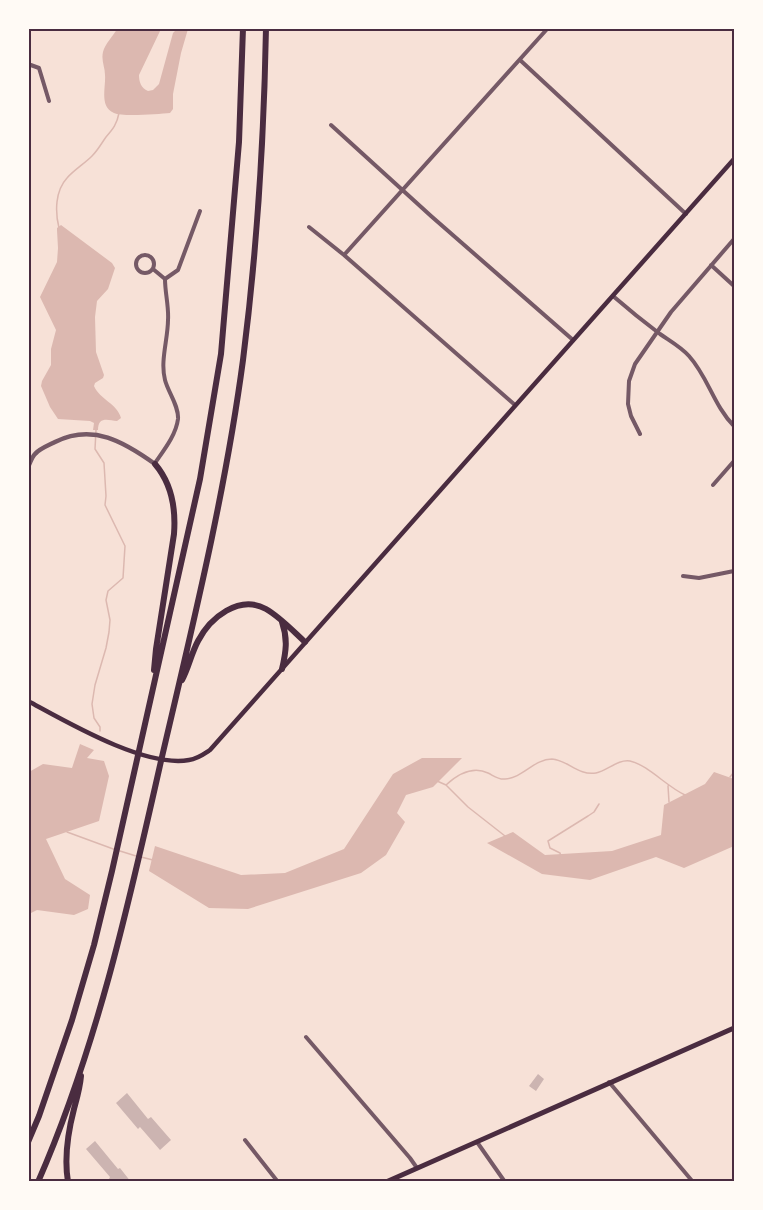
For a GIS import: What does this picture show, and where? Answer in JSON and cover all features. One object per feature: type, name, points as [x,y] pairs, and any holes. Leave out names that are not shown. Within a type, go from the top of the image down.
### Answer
[{"type":"highway","points":[[28,1142],[72,1020],[94,945],[200,479],[221,354],[239,142],[243,28]]},
{"type":"highway","points":[[38,1182],[81,1068],[109,976],[145,834],[218,505],[243,361],[256,240],[263,131],[266,28]]},
{"type":"highway","points":[[153,690],[156,649],[174,524],[174,507],[170,489],[155,464]]},
{"type":"highway","points":[[178,685],[188,668],[200,637],[212,622],[226,611],[240,605],[265,609],[306,642]]},
{"type":"highway","points":[[282,622],[287,644],[282,669]]},
{"type":"highway","points":[[68,1182],[67,1150],[73,1112],[80,1088],[81,1068]]},
{"type":"main road","points":[[28,701],[88,733],[151,757],[190,760],[214,747],[735,159]]},
{"type":"main road","points":[[386,1182],[735,1028]]},
{"type":"street","points":[[344,255],[548,28]]},
{"type":"street","points":[[520,60],[686,214]]},
{"type":"street","points":[[28,64],[39,68],[49,101]]},
{"type":"street","points":[[331,125],[573,340]]},
{"type":"street","points":[[165,279],[178,270],[200,211]]},
{"type":"street","points":[[309,226],[515,405]]},
{"type":"street","points":[[640,434],[628,404],[629,381],[635,364],[671,312],[735,239]]},
{"type":"street","points":[[142,255],[148,256],[154,262],[153,268],[146,273],[140,272],[136,267],[137,259],[142,255]]},
{"type":"street","points":[[711,265],[735,286]]},
{"type":"street","points":[[28,466],[35,454],[63,439],[82,435],[100,435],[117,441],[133,448],[155,464],[166,448],[176,428],[178,415],[164,379],[168,319],[165,279],[153,268]]},
{"type":"street","points":[[613,296],[687,354],[698,367],[718,406],[735,426]]},
{"type":"street","points":[[28,450],[35,454]]},
{"type":"street","points":[[713,485],[735,461]]},
{"type":"street","points":[[683,576],[699,578],[735,571]]},
{"type":"street","points":[[306,1037],[417,1168]]},
{"type":"street","points":[[609,1082],[693,1182]]},
{"type":"street","points":[[245,1140],[278,1182]]},
{"type":"street","points":[[477,1142],[505,1182]]},
{"type":"shaded area","points":[[117,29],[161,29],[139,75],[141,84],[148,91],[153,90],[159,84],[173,33],[177,29],[188,29],[173,94],[173,109],[170,113],[118,114],[106,106],[103,52]]},
{"type":"shaded area","points":[[61,225],[112,263],[115,268],[108,289],[97,301],[96,352],[104,375],[94,386],[100,395],[116,409],[121,418],[117,421],[102,421],[98,430],[93,430],[94,423],[90,421],[58,419],[41,386],[51,365],[51,349],[56,330],[40,297],[57,262],[57,228]]},
{"type":"shaded area","points":[[80,744],[94,750],[87,758],[104,761],[109,776],[99,821],[46,839],[65,879],[90,895],[88,909],[74,915],[37,910],[29,914],[29,772],[43,764],[72,768]]},
{"type":"shaded area","points":[[422,758],[462,758],[433,787],[406,795],[397,813],[405,822],[386,855],[361,873],[248,909],[209,908],[149,871],[155,846],[241,875],[285,873],[344,849],[393,774]]},
{"type":"shaded area","points":[[714,772],[734,779],[734,846],[684,868],[656,857],[590,880],[542,874],[487,843],[513,832],[545,855],[612,851],[661,835],[664,805],[705,784]]},
{"type":"building","points":[[538,1074],[544,1079],[536,1091],[529,1086]]},
{"type":"building","points":[[127,1093],[148,1119],[151,1117],[171,1140],[160,1150],[116,1103]]},
{"type":"building","points":[[95,1141],[131,1182],[111,1182],[110,1177],[86,1149]]},
{"type":"waterway","points":[[59,228],[57,202],[63,183],[96,151],[114,126],[119,113]]},
{"type":"waterway","points":[[96,430],[95,449],[104,463],[105,505],[125,546],[123,578],[108,591],[106,600],[110,620],[109,632],[92,704],[94,718],[100,731]]},
{"type":"waterway","points":[[446,785],[461,775],[477,770],[501,779],[511,778],[540,762],[552,759],[590,773],[600,772],[621,762],[630,761],[644,767],[685,795]]},
{"type":"waterway","points":[[730,777],[734,772]]},
{"type":"waterway","points":[[437,781],[446,785],[468,807],[505,836]]},
{"type":"waterway","points":[[668,786],[669,802]]},
{"type":"waterway","points":[[561,856],[560,853],[550,848],[548,841],[594,812],[599,804]]},
{"type":"waterway","points":[[67,832],[116,850]]},
{"type":"waterway","points":[[120,851],[136,856]]},
{"type":"waterway","points":[[141,857],[153,860]]}]
